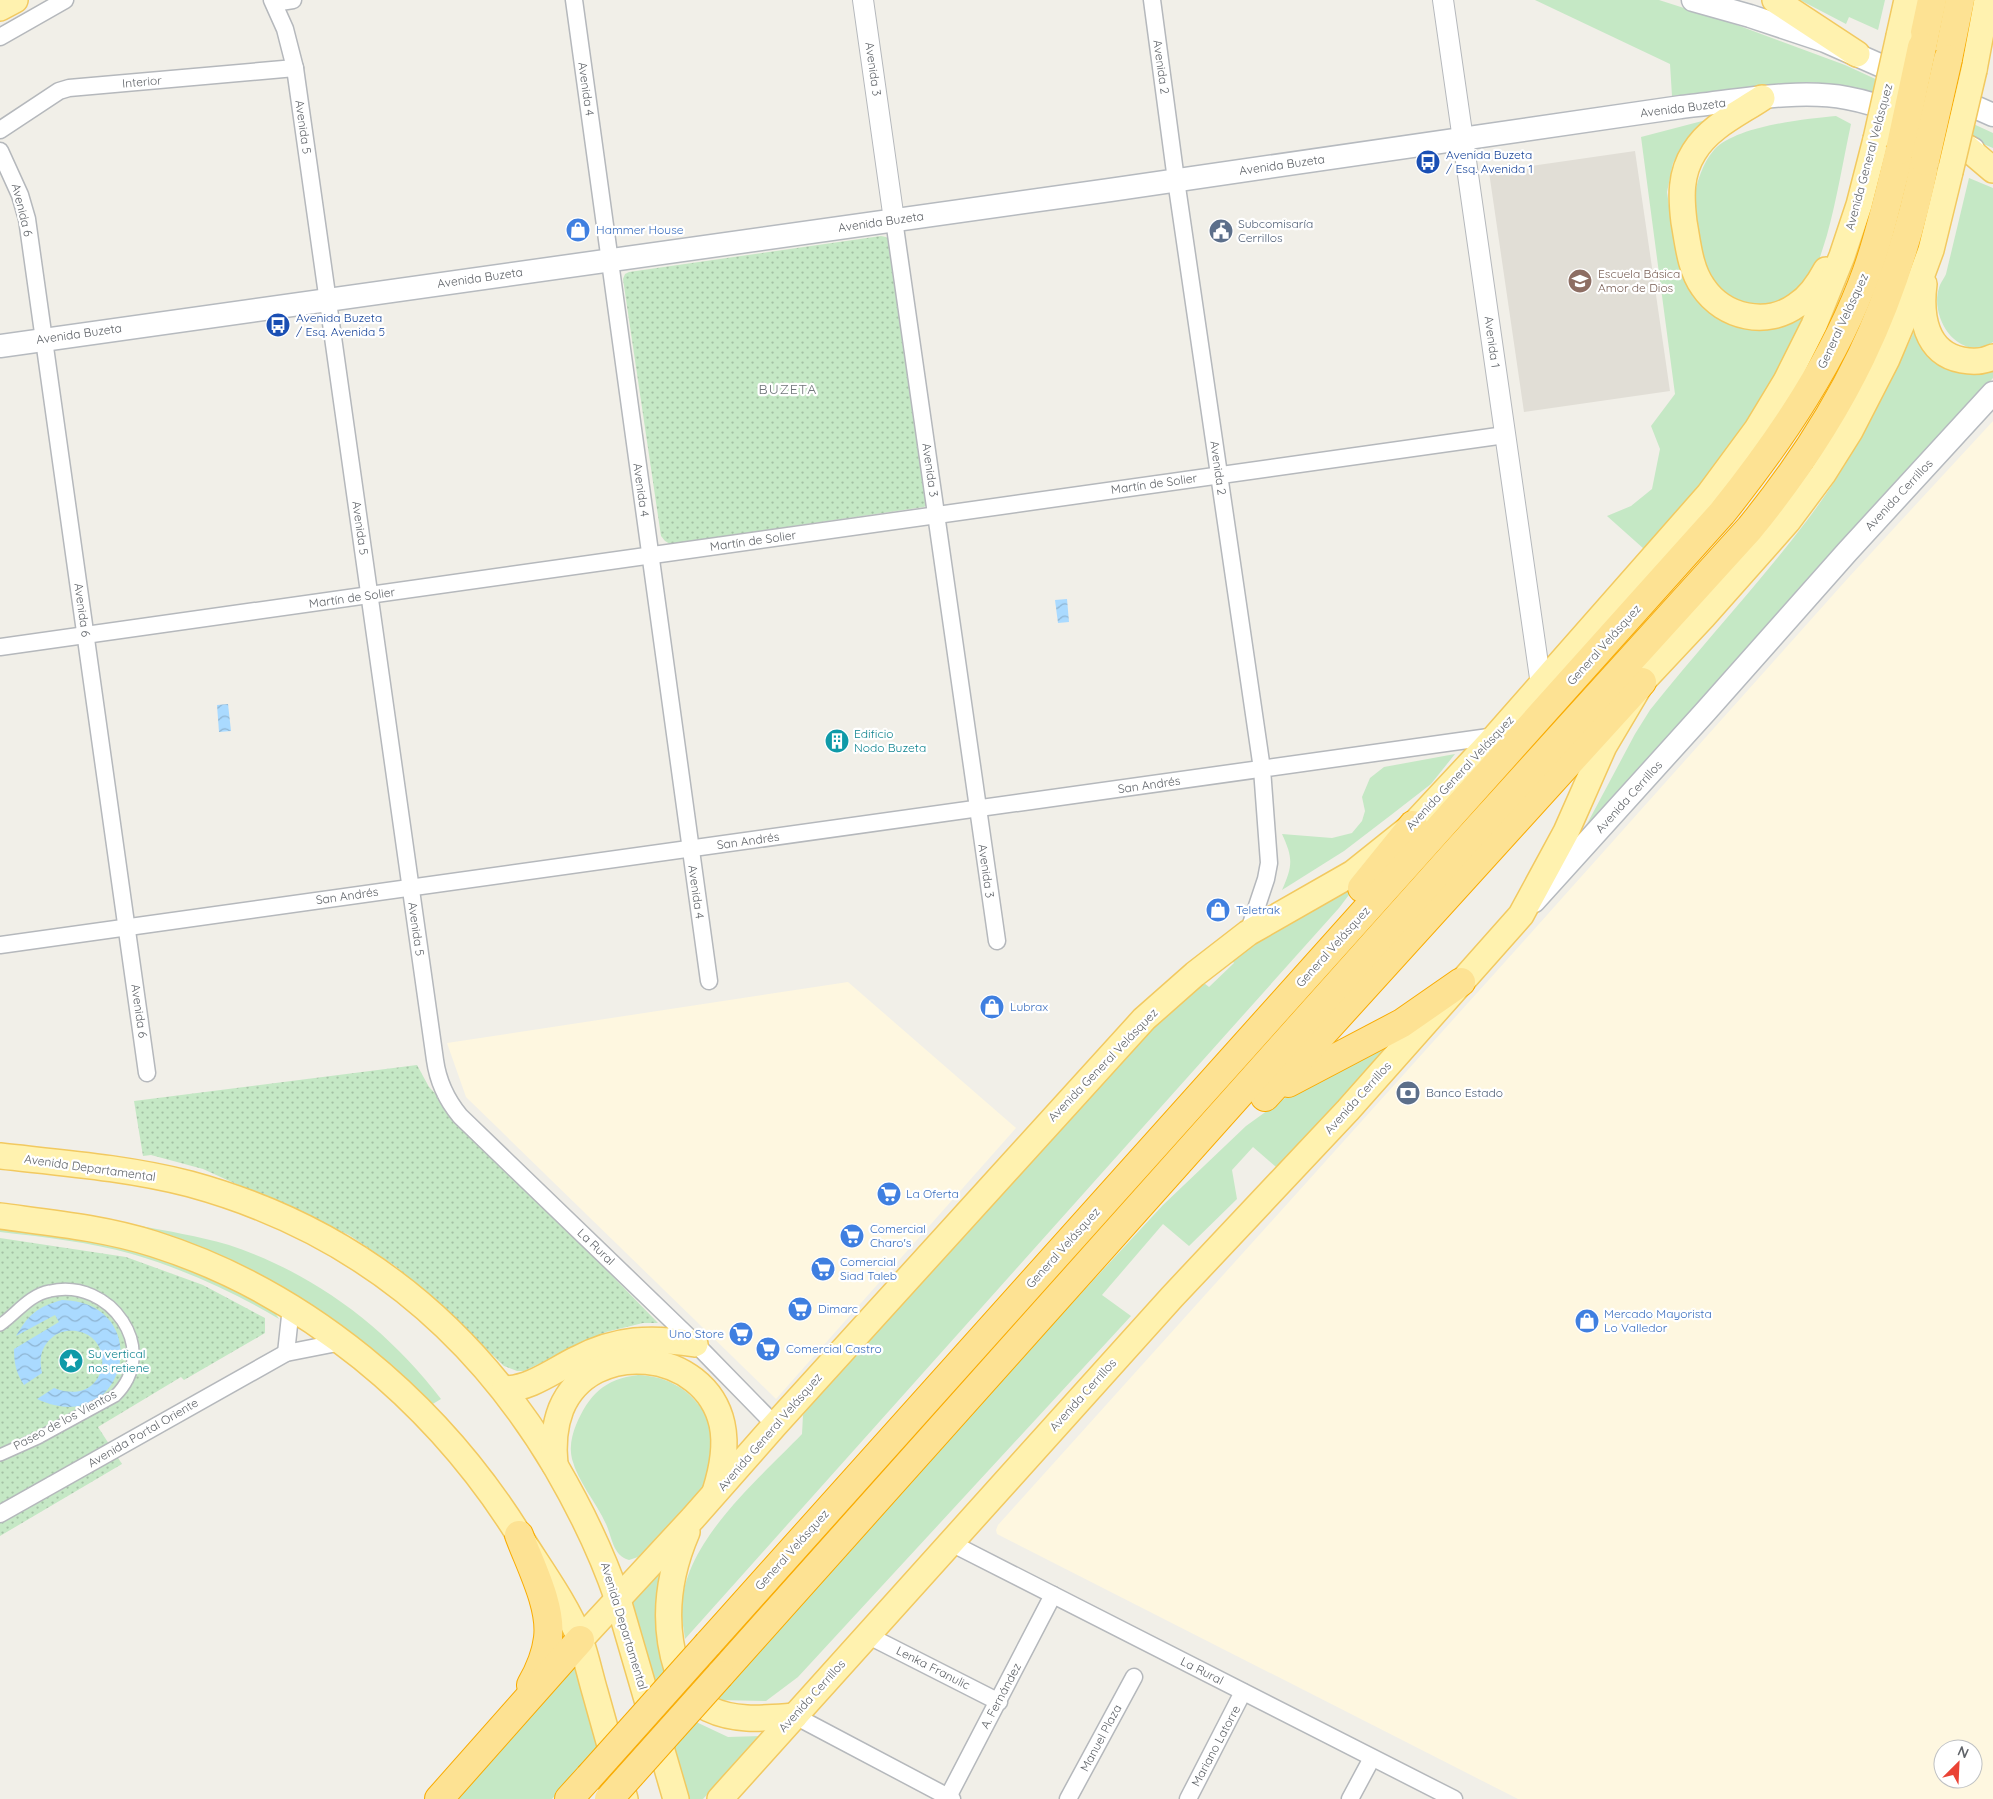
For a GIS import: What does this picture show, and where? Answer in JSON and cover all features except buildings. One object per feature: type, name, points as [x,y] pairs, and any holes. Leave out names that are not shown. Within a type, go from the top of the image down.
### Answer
[{"type":"highway","name":"General Velásquez","points":[[569,1799],[1722,513],[1771,450],[1792,419],[1830,354],[1866,272],[1900,150],[1911,42],[1932,0]]},
{"type":"highway","points":[[609,1799],[1175,1166],[1750,528],[1777,494],[1825,424],[1866,349],[1885,304],[1907,238],[1960,0]]},
{"type":"highway","points":[[1175,1166],[1225,1130],[1265,1097],[1642,682]]},
{"type":"highway","points":[[1218,1076],[1318,942],[1413,825]]},
{"type":"highway","points":[[1265,1097],[1318,1066],[1402,1023],[1461,982]]},
{"type":"highway","points":[[519,1535],[541,1592],[548,1624],[544,1656],[537,1675],[519,1709]]},
{"type":"highway","points":[[439,1799],[580,1640]]},
{"type":"main road","points":[[0,8],[15,0]]},
{"type":"main road","points":[[1693,0],[1792,30],[1856,54],[1993,115]]},
{"type":"main road","points":[[1775,0],[1856,54]]},
{"type":"main road","name":"Avenida General Velásquez","points":[[580,1640],[713,1496],[1050,1120],[1144,1019],[1195,974],[1248,933],[1353,873],[1413,825],[1496,736],[1709,494],[1758,429],[1786,381],[1814,325],[1859,205],[1876,139],[1911,42],[1907,0]]},
{"type":"main road","points":[[1987,0],[1974,70],[1931,250],[1923,297],[1924,323],[1938,348],[1956,358],[1974,361],[1993,357]]},
{"type":"main road","points":[[1979,43],[1993,17]]},
{"type":"main road","name":"Avenida Buzeta","points":[[0,346],[1463,138],[1762,98],[1806,94],[1848,98],[1900,113],[1993,158]]},
{"type":"main road","points":[[1762,98],[1708,134],[1694,151],[1684,173],[1682,195],[1688,246],[1697,276],[1710,296],[1729,310],[1752,317],[1776,315],[1798,305],[1807,298],[1823,276],[1859,205]]},
{"type":"main road","points":[[1960,142],[1993,170]]},
{"type":"main road","points":[[1521,915],[1566,832],[1608,739],[1642,682],[1703,617],[1808,496],[1850,431],[1877,380],[1902,325],[1931,250]]},
{"type":"main road","name":"Avenida Cerrillos","points":[[720,1799],[949,1542],[1172,1297],[1342,1117],[1847,552],[1993,393]]},
{"type":"main road","name":"Avenida Departamental","points":[[0,1156],[125,1171],[157,1177],[219,1193],[280,1216],[361,1259],[401,1287],[458,1338],[504,1389],[538,1436],[587,1523],[610,1576],[618,1600],[676,1799]]},
{"type":"main road","points":[[0,1216],[94,1229],[153,1244],[215,1268],[291,1307],[342,1342],[416,1405],[477,1475],[506,1513],[566,1610],[580,1640],[625,1799]]},
{"type":"main road","points":[[504,1389],[522,1386],[586,1354],[622,1342],[660,1339],[695,1344]]},
{"type":"main road","points":[[555,1465],[555,1433],[559,1415],[565,1401],[578,1385],[590,1375],[613,1365],[632,1361],[657,1362],[680,1371],[697,1383],[709,1397],[718,1414],[723,1436],[723,1453],[721,1471],[713,1496]]},
{"type":"main road","points":[[693,1518],[674,1570],[668,1601],[668,1629],[673,1657],[680,1680],[696,1702],[722,1714],[743,1718],[795,1716]]},
{"type":"street","points":[[0,37],[65,0]]},
{"type":"street","points":[[273,1],[293,0]]},
{"type":"street","name":"Avenida 4","points":[[574,0],[709,981]]},
{"type":"street","name":"Avenida 3","points":[[863,0],[996,941]]},
{"type":"street","name":"Avenida 2","points":[[1152,0],[1176,180],[1262,769],[1269,863],[1266,879],[1248,933]]},
{"type":"street","name":"Avenida 1","points":[[1444,0],[1541,685]]},
{"type":"street","name":"Avenida 5","points":[[273,1],[285,29],[295,68],[435,1060]]},
{"type":"street","name":"Interior","points":[[0,130],[59,90],[68,88],[295,68]]},
{"type":"street","name":"Avenida 6","points":[[0,151],[20,195],[27,219],[147,1073]]},
{"type":"street","name":"Martín de Solier","points":[[0,648],[1505,435]]},
{"type":"street","name":"San Andrés","points":[[0,945],[1496,736]]},
{"type":"street","name":"La Rural","points":[[435,1060],[438,1078],[445,1095],[460,1116],[695,1344],[775,1425]]},
{"type":"street","name":"Paseo de los Vientos","points":[[0,1325],[35,1296],[62,1289],[77,1290],[90,1293],[105,1301],[116,1311],[128,1331],[132,1352],[129,1376],[125,1386],[115,1396],[38,1438],[0,1455]]},
{"type":"street","points":[[286,1353],[291,1307]]},
{"type":"street","name":"Avenida Portal Oriente","points":[[0,1514],[286,1353],[342,1342]]},
{"type":"street","name":"La Rural","points":[[949,1542],[1454,1799]]},
{"type":"street","name":"A. Fernández","points":[[950,1798],[1053,1595]]},
{"type":"street","name":"Lenka Franulic","points":[[867,1635],[998,1702]]},
{"type":"street","name":"Manuel Plaza","points":[[1068,1799],[1134,1677]]},
{"type":"street","name":"Mariano Latorre","points":[[1188,1799],[1244,1692]]},
{"type":"street","points":[[795,1716],[950,1798]]},
{"type":"street","points":[[1350,1799],[1372,1758]]},
{"type":"shaded area","name":"Escuela Básica Amor de Dios","points":[[1635,151],[1670,391],[1524,412],[1489,172]]},
{"type":"shaded area","name":"Mercado Mayorista Lo Valledor","points":[[1993,421],[1993,1799],[1518,1799],[997,1534],[998,1525],[1849,577]]},
{"type":"shaded area","points":[[848,982],[1016,1128],[776,1399],[466,1097],[447,1043]]},
{"type":"green space","points":[[1535,0],[1659,0],[1737,25],[1845,65],[1993,133],[1993,148],[1842,86],[1810,82],[1672,96],[1670,64]]},
{"type":"green space","points":[[1800,0],[1885,0],[1878,30],[1849,17],[1846,24]]},
{"type":"green space","points":[[1836,116],[1851,124],[1831,221],[1814,271],[1791,297],[1776,304],[1753,306],[1743,303],[1723,292],[1707,273],[1699,248],[1694,199],[1703,167],[1714,150],[1738,135],[1771,125]]},
{"type":"green space","points":[[1706,120],[1685,142],[1673,163],[1667,192],[1675,247],[1688,287],[1708,307],[1814,306],[1787,360],[1724,460],[1644,549],[1607,516],[1631,506],[1652,489],[1660,449],[1651,426],[1675,394],[1641,137]]},
{"type":"green space","points":[[1969,178],[1993,188],[1993,342],[1981,347],[1969,347],[1959,343],[1950,335],[1943,325],[1937,300],[1940,286],[1946,274]]},
{"type":"green space","points":[[881,236],[886,237],[890,241],[927,505],[924,507],[670,544],[665,541],[661,536],[623,279],[625,274]]},
{"type":"green space","points":[[1917,325],[1993,365],[1993,378],[1579,839],[1635,734],[1650,710],[1786,547],[1838,476],[1867,427]]},
{"type":"green space","points":[[1455,754],[1431,784],[1344,851],[1282,890],[1290,868],[1290,856],[1282,834],[1332,838],[1352,833],[1362,821],[1365,811],[1362,797],[1370,778],[1384,767]]},
{"type":"green space","points":[[1364,875],[1339,908],[685,1639],[682,1608],[686,1583],[695,1559],[726,1513],[745,1491],[802,1434],[803,1415],[863,1337],[1199,979],[1209,987],[1234,963],[1228,956]]},
{"type":"green space","points":[[1405,1036],[1283,1173],[1253,1147],[1232,1170],[1237,1199],[1189,1246],[1163,1224],[1102,1295],[1131,1316],[798,1677],[766,1701],[717,1700],[721,1688],[912,1476],[1163,1205],[1246,1126],[1306,1083]]},
{"type":"green space","points":[[417,1065],[429,1087],[658,1323],[643,1323],[606,1332],[524,1371],[517,1371],[504,1366],[429,1294],[395,1266],[349,1235],[203,1169],[151,1155],[143,1156],[134,1101]]},
{"type":"green space","points":[[136,1225],[229,1245],[290,1271],[319,1287],[373,1326],[420,1373],[441,1399],[431,1405],[131,1226]]},
{"type":"green space","points":[[0,1226],[87,1238],[184,1265],[272,1308],[279,1319],[208,1282],[151,1260],[83,1243],[0,1232]]},
{"type":"green space","points":[[0,1238],[126,1257],[203,1285],[265,1318],[265,1333],[184,1380],[181,1377],[98,1427],[122,1464],[0,1536]]},
{"type":"green space","points":[[638,1375],[664,1380],[679,1387],[692,1397],[707,1416],[712,1429],[713,1442],[708,1477],[695,1498],[638,1557],[629,1560],[620,1555],[616,1550],[602,1516],[575,1467],[571,1455],[571,1446],[576,1425],[592,1397],[599,1390],[616,1380]]},
{"type":"green space","points":[[666,1566],[694,1721],[728,1737],[761,1736],[703,1799],[689,1799],[628,1605]]},
{"type":"green space","points":[[577,1660],[601,1746],[552,1799],[449,1799]]},
{"type":"water","points":[[1067,599],[1069,622],[1058,623],[1055,600]]},
{"type":"water","points":[[228,704],[231,731],[219,732],[217,705]]},
{"type":"water","points":[[62,1300],[92,1307],[111,1322],[120,1343],[119,1366],[110,1387],[93,1402],[68,1407],[37,1399],[54,1388],[72,1392],[86,1389],[96,1381],[101,1370],[102,1357],[98,1345],[90,1336],[76,1331],[56,1334],[46,1344],[42,1352],[42,1373],[24,1385],[17,1372],[14,1354],[14,1349],[59,1322],[55,1315],[16,1336],[25,1322],[34,1312],[46,1305]]},
{"type":"place","name":"Avenida Buzeta / Esq. Avenida 1","points":[[1428,162]]},
{"type":"place","name":"Hammer House","points":[[578,230]]},
{"type":"place","name":"Subcomisaría Cerrillos","points":[[1221,231]]},
{"type":"place","name":"Escuela Básica Amor de Dios","points":[[1580,281]]},
{"type":"place","name":"Avenida Buzeta / Esq. Avenida 5","points":[[278,325]]},
{"type":"place","name":"Edificio Nodo Buzeta","points":[[837,741]]},
{"type":"place","name":"Teletrak","points":[[1218,910]]},
{"type":"place","name":"Lubrax","points":[[992,1007]]},
{"type":"place","name":"Banco Estado","points":[[1408,1093]]},
{"type":"place","name":"La Oferta","points":[[889,1194]]},
{"type":"place","name":"Comercial Charo's","points":[[852,1236]]},
{"type":"place","name":"Comercial Siad Taleb","points":[[823,1269]]},
{"type":"place","name":"Dimarc","points":[[800,1309]]},
{"type":"place","name":"Mercado Mayorista Lo Valledor","points":[[1587,1321]]},
{"type":"place","name":"Uno Store","points":[[741,1334]]},
{"type":"place","name":"Comercial Castro","points":[[768,1349]]},
{"type":"place","name":"Su vertical nos retiene","points":[[71,1361]]},
{"type":"district","name":"BUZETA","points":[[788,389]]}]
